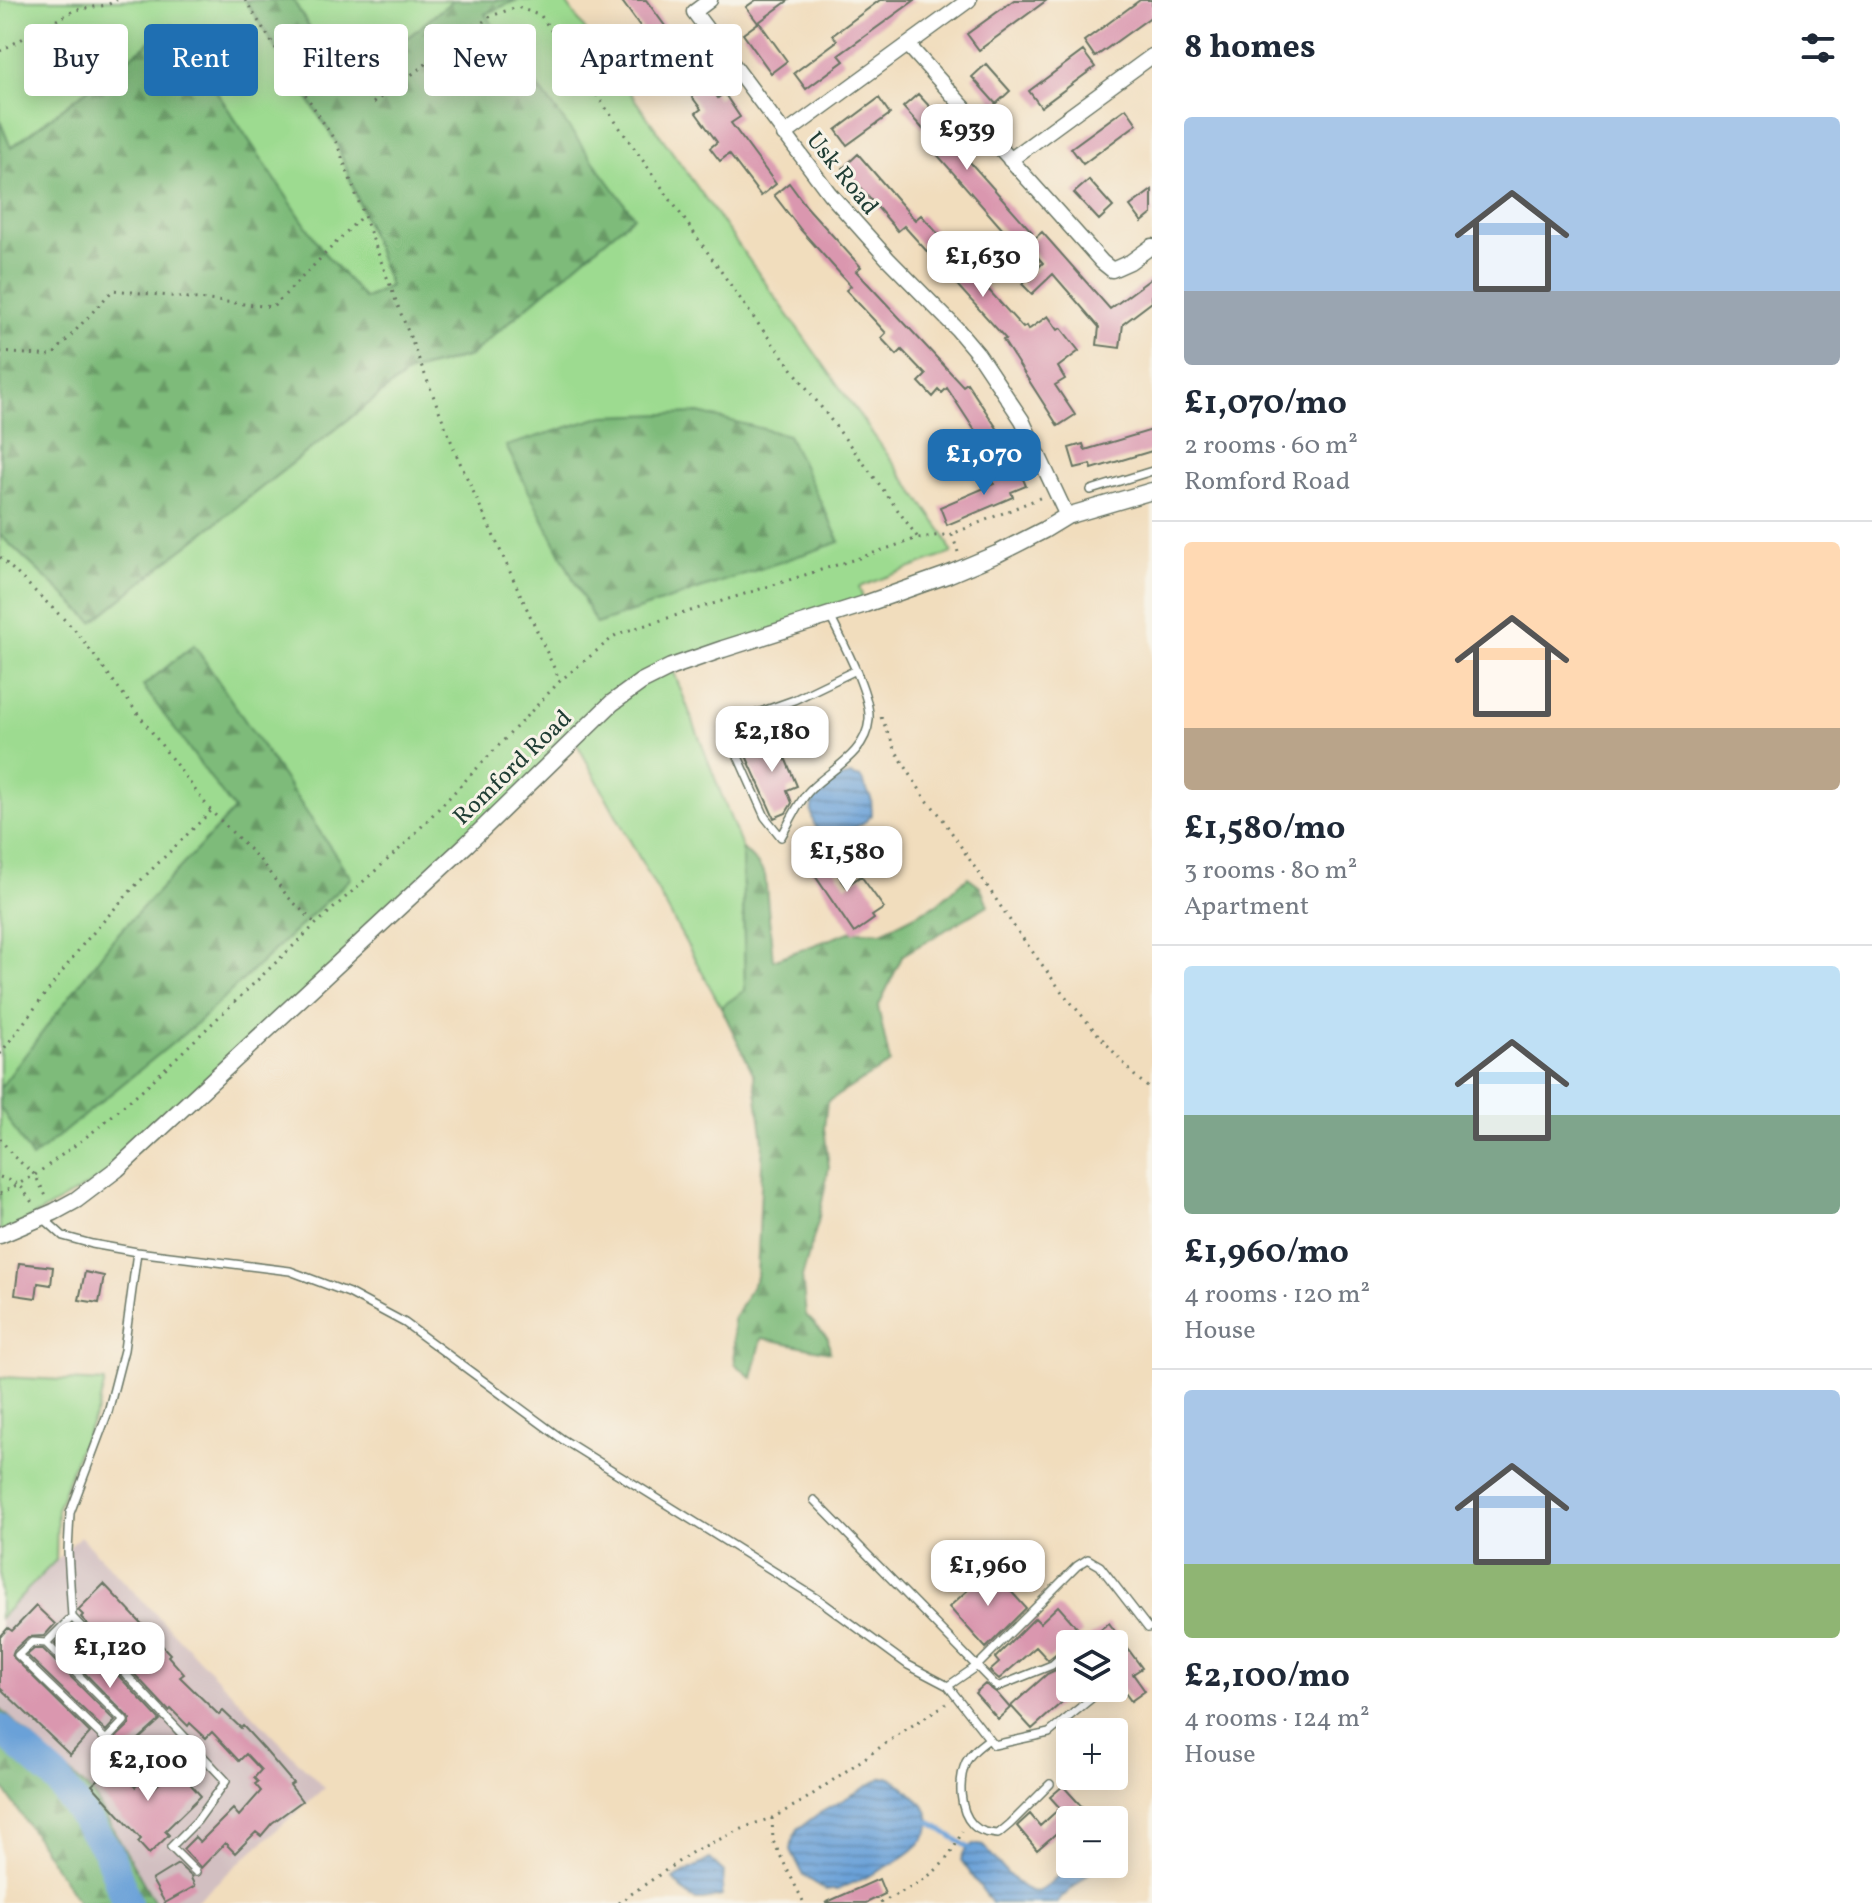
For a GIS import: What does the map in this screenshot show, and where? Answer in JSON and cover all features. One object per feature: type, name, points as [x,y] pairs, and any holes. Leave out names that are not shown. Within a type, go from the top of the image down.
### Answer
[{"type":"street","name":"Usk Road","points":[[710,0],[690,6],[829,193],[957,329],[1001,385],[1022,420],[1067,516]]},
{"type":"street","points":[[784,135],[969,0]]},
{"type":"street","points":[[908,45],[1102,262],[1112,270],[1130,262],[1152,246]]},
{"type":"street","points":[[1010,160],[1152,56]]},
{"type":"street","name":"Romford Road","points":[[0,1235],[48,1215],[85,1194],[117,1169],[457,854],[612,703],[641,682],[671,667],[947,575],[997,554],[1067,516],[1152,491]]},
{"type":"lane","points":[[1091,490],[1152,471]]},
{"type":"lane","points":[[1124,480],[1130,497]]},
{"type":"lane","points":[[829,616],[856,670],[869,720],[855,752],[808,791],[781,837],[765,817],[724,725],[794,700],[856,670]]},
{"type":"lane","points":[[48,1215],[63,1236],[92,1244],[290,1271],[349,1293],[405,1323],[562,1439],[818,1599],[908,1665],[948,1686],[994,1745],[1049,1733],[1087,1702]]},
{"type":"lane","points":[[137,1252],[124,1350],[108,1412],[70,1513],[68,1551],[72,1617],[226,1781],[197,1821],[171,1847],[196,1872]]},
{"type":"lane","points":[[814,1500],[997,1687],[1056,1661]]},
{"type":"lane","points":[[948,1686],[977,1666],[1077,1566],[1088,1559],[1100,1566],[1148,1628]]},
{"type":"lane","points":[[46,1643],[124,1721],[106,1740],[18,1655],[32,1642],[46,1643],[72,1617]]},
{"type":"lane","points":[[989,1739],[966,1762],[961,1780],[962,1802],[974,1826],[998,1834],[1050,1784]]},
{"type":"path","points":[[0,51],[75,10],[107,5],[117,0]]},
{"type":"path","points":[[245,0],[337,144],[457,456],[560,681]]},
{"type":"path","points":[[373,103],[491,16],[517,7],[541,16],[756,321],[918,538]]},
{"type":"path","points":[[0,352],[52,356],[113,290],[273,307],[363,215]]},
{"type":"path","points":[[0,1194],[35,1175],[98,1128],[151,1082],[316,924],[404,845],[560,681],[617,634],[918,538],[952,534],[1056,491]]},
{"type":"path","points":[[952,534],[960,556]]},
{"type":"path","points":[[0,557],[75,630],[211,811],[259,859],[288,897],[316,924]]},
{"type":"path","points":[[866,703],[880,715],[897,753],[925,798],[940,815],[1062,992],[1135,1076],[1152,1091]]},
{"type":"path","points":[[0,1054],[84,943],[134,887],[211,811]]},
{"type":"path","points":[[0,1138],[12,1155],[35,1175],[48,1215]]},
{"type":"path","points":[[0,1177],[20,1185],[48,1215]]},
{"type":"path","points":[[618,1903],[694,1851],[772,1818],[803,1801],[956,1698]]},
{"type":"path","points":[[880,1903],[928,1877],[945,1863],[961,1835],[967,1816]]},
{"type":"path","points":[[772,1818],[773,1841],[804,1903]]},
{"type":"shaded area","points":[[80,1536],[324,1788],[194,1903],[155,1903],[93,1794],[0,1709],[0,1618]]},
{"type":"green space","points":[[0,0],[245,0],[274,45],[274,96],[306,96],[337,144],[390,286],[364,299],[325,254],[219,96],[258,96],[258,24],[144,24],[144,47],[128,59],[128,24],[24,24],[24,96],[79,96],[10,148],[0,121]]},
{"type":"green space","points":[[245,0],[293,0],[307,24],[274,24],[274,45]]},
{"type":"green space","points":[[293,0],[453,0],[408,37],[408,24],[307,24]]},
{"type":"green space","points":[[453,0],[517,0],[485,14],[492,24],[424,24]]},
{"type":"green space","points":[[517,0],[564,0],[581,24],[552,24],[552,96],[632,96],[944,534],[952,553],[859,587],[865,604],[672,667],[742,848],[745,991],[721,1007],[575,740],[117,1169],[0,1235],[0,535],[93,622],[409,372],[470,356],[633,216],[536,84],[536,24],[492,24],[484,13]]},
{"type":"green space","points":[[424,24],[424,96],[536,96],[536,83],[634,216],[469,356],[409,372],[93,622],[0,535],[0,121],[11,148],[79,96],[128,96],[128,59],[144,46],[144,96],[219,96],[325,254],[365,299],[390,286],[337,144],[306,96],[408,96],[408,37]]},
{"type":"green space","points":[[699,413],[788,435],[840,542],[596,624],[506,446],[604,416]]},
{"type":"green space","points":[[194,645],[351,878],[196,1024],[32,1158],[0,1107],[0,1088],[114,938],[234,810],[143,686]]},
{"type":"green space","points":[[742,848],[765,875],[773,960],[852,931],[882,932],[937,904],[968,877],[980,886],[988,905],[903,955],[878,1007],[890,1063],[827,1102],[824,1128],[829,1167],[818,1222],[802,1277],[806,1315],[828,1338],[830,1352],[762,1338],[752,1378],[735,1364],[733,1320],[757,1277],[763,1141],[754,1075],[721,1007],[745,990]]},
{"type":"green space","points":[[0,1377],[105,1382],[97,1412],[79,1449],[57,1510],[56,1560],[0,1618]]},
{"type":"green space","points":[[0,1709],[93,1794],[155,1903],[79,1903],[0,1783]]},
{"type":"water","points":[[850,775],[861,778],[871,798],[872,815],[850,830],[832,835],[822,833],[812,818],[814,798],[823,787]]},
{"type":"water","points":[[888,1777],[917,1799],[928,1814],[929,1829],[920,1843],[887,1867],[837,1890],[826,1890],[804,1876],[791,1850],[798,1829],[818,1814]]},
{"type":"water","points":[[973,1844],[984,1846],[1018,1884],[1034,1892],[1056,1878],[1084,1878],[1056,1903],[992,1903],[961,1860]]},
{"type":"water","points":[[710,1859],[724,1872],[722,1896],[693,1899],[673,1879]]},
{"type":"building","points":[[621,0],[646,0],[664,24],[638,24]]},
{"type":"building","points":[[756,0],[789,0],[759,22],[787,61],[771,73],[743,34],[758,23],[746,7]]},
{"type":"building","points":[[880,0],[915,0],[839,55],[844,61],[806,89],[794,73],[837,41],[833,35]]},
{"type":"building","points":[[1014,0],[1047,0],[979,50],[967,34]]},
{"type":"building","points":[[1140,0],[1152,0],[1152,16],[1095,57],[1084,41]]},
{"type":"building","points":[[1083,51],[1095,67],[1041,107],[1029,91]]},
{"type":"building","points":[[986,64],[1010,91],[996,104],[972,77]]},
{"type":"building","points":[[918,94],[942,120],[937,125],[1032,232],[1017,246],[927,143],[932,139],[903,107]]},
{"type":"building","points":[[691,96],[726,96],[740,117],[731,123],[776,184],[761,196],[729,154],[720,161],[710,148],[717,142],[696,113],[701,109]]},
{"type":"building","points":[[879,98],[890,114],[847,145],[836,130]]},
{"type":"building","points":[[1126,108],[1137,124],[1083,164],[1071,148]]},
{"type":"building","points":[[858,154],[915,220],[921,215],[1023,328],[1026,326],[1028,330],[1048,316],[1058,330],[1061,328],[1079,351],[1058,367],[1065,379],[1055,385],[1075,415],[1058,426],[1003,340],[1006,339],[904,226],[898,231],[843,168]]},
{"type":"building","points":[[1089,180],[1113,207],[1099,220],[1074,193]]},
{"type":"building","points":[[789,183],[861,267],[856,271],[963,386],[967,383],[1006,442],[989,452],[947,388],[942,393],[939,390],[933,397],[919,382],[926,375],[902,350],[897,355],[881,338],[886,333],[846,290],[851,286],[774,195]]},
{"type":"building","points":[[1152,190],[1152,214],[1142,222],[1130,206]]},
{"type":"building","points":[[1042,232],[1110,309],[1152,278],[1152,302],[1123,324],[1120,348],[1097,345],[1099,327],[1053,274],[1032,294],[1022,284],[1043,263],[1027,245]]},
{"type":"building","points":[[1152,430],[1152,451],[1092,469],[1091,464],[1075,468],[1069,448],[1083,444],[1085,450]]},
{"type":"building","points":[[1018,467],[1026,486],[1011,492],[1013,497],[947,525],[940,507],[994,484],[992,478]]},
{"type":"building","points":[[775,734],[797,786],[787,790],[792,803],[786,813],[774,818],[743,749]]},
{"type":"building","points":[[823,853],[846,886],[861,876],[884,908],[854,933],[807,864]]},
{"type":"building","points":[[19,1263],[53,1267],[51,1285],[38,1283],[36,1298],[15,1295]]},
{"type":"building","points":[[85,1272],[104,1276],[99,1303],[79,1300]]},
{"type":"building","points":[[991,1569],[1026,1608],[986,1648],[949,1607]]},
{"type":"building","points":[[104,1584],[170,1654],[168,1656],[184,1674],[180,1677],[219,1715],[223,1711],[241,1728],[243,1726],[264,1749],[293,1783],[290,1785],[302,1801],[272,1823],[261,1836],[256,1832],[235,1853],[225,1843],[201,1868],[183,1849],[195,1837],[200,1842],[233,1809],[239,1816],[261,1791],[254,1778],[261,1770],[246,1754],[239,1761],[212,1732],[206,1738],[171,1709],[169,1711],[81,1617],[83,1615],[78,1610]]},
{"type":"building","points":[[36,1606],[55,1624],[44,1636],[28,1637],[12,1656],[90,1733],[70,1755],[0,1688],[0,1637],[8,1628],[12,1631]]},
{"type":"building","points":[[1058,1606],[1079,1630],[1056,1630],[1056,1654],[1048,1660],[1036,1647],[999,1679],[990,1671],[999,1663],[995,1658],[1035,1618],[1040,1623]]},
{"type":"building","points":[[1109,1623],[1114,1630],[1099,1630]]},
{"type":"building","points":[[72,1626],[160,1720],[118,1758],[107,1746],[129,1725],[130,1719],[55,1643]]},
{"type":"building","points":[[34,1649],[43,1649],[115,1721],[106,1731],[27,1655]]},
{"type":"building","points":[[1128,1649],[1142,1668],[1133,1674],[1145,1691],[1131,1701],[1128,1697]]},
{"type":"building","points":[[1056,1670],[1056,1702],[1062,1702],[1032,1729],[1011,1706],[1047,1674]]},
{"type":"building","points":[[985,1684],[1010,1708],[998,1719],[975,1693]]},
{"type":"building","points":[[180,1764],[190,1774],[185,1778],[201,1796],[165,1831],[169,1835],[149,1854],[138,1842],[141,1839],[92,1785],[115,1765],[135,1787],[144,1779],[153,1789]]},
{"type":"building","points":[[1058,1790],[1067,1790],[1081,1806],[1058,1806],[1050,1797]]},
{"type":"building","points":[[1056,1812],[1056,1833],[1037,1850],[1017,1826],[1030,1814],[1040,1826]]},
{"type":"building","points":[[178,1864],[192,1877],[195,1886],[165,1903],[152,1880]]},
{"type":"building","points":[[879,1879],[885,1894],[866,1903],[825,1903]]},
{"type":"waterway","points":[[0,1729],[56,1778],[108,1851],[127,1903]]},
{"type":"waterway","points":[[930,1822],[969,1848]]}]
